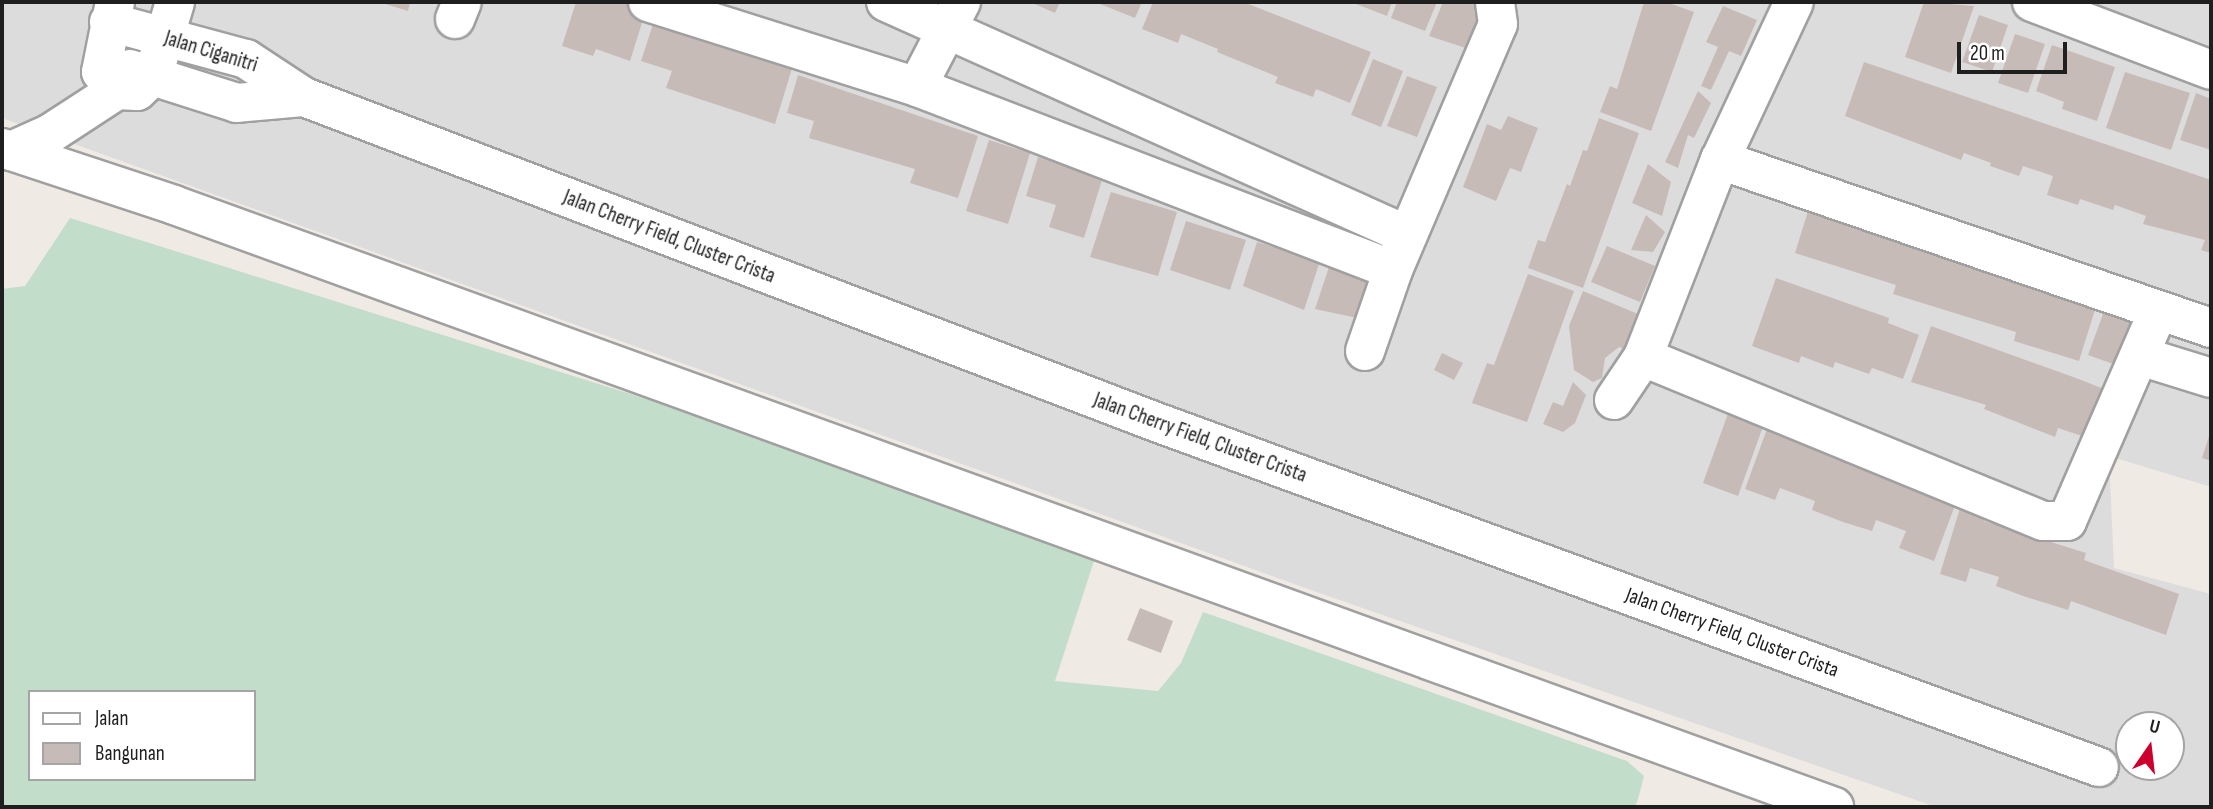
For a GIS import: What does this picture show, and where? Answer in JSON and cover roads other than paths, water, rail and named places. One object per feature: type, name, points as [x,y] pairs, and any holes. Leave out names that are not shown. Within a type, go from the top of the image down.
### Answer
[{"type":"street","points":[[108,75],[137,91],[153,76],[175,2]]},
{"type":"street","points":[[648,2],[918,87],[1393,270]]},
{"type":"street","points":[[886,2],[953,16],[1408,235]]},
{"type":"street","points":[[1365,351],[1393,270],[1498,24],[1496,2]]},
{"type":"street","points":[[1614,400],[1643,357],[1720,160],[1794,2]]},
{"type":"street","points":[[2032,2],[2211,69]]},
{"type":"street","points":[[6,149],[51,132],[108,75],[112,12]]},
{"type":"street","name":"Jalan Ciganitri","points":[[112,12],[164,37],[246,59],[304,97]]},
{"type":"street","points":[[918,87],[953,16]]},
{"type":"street","name":"Jalan Ciganitri","points":[[153,76],[237,103],[304,97]]},
{"type":"street","name":"Jalan Cherry Field, Cluster Crista","points":[[304,97],[1156,422],[2099,766]]},
{"type":"street","points":[[6,149],[174,205],[1834,807]]},
{"type":"street","points":[[1720,160],[2211,328]]},
{"type":"street","points":[[1643,357],[2043,521],[2067,521],[2158,312]]},
{"type":"street","points":[[2140,356],[2211,378]]}]
